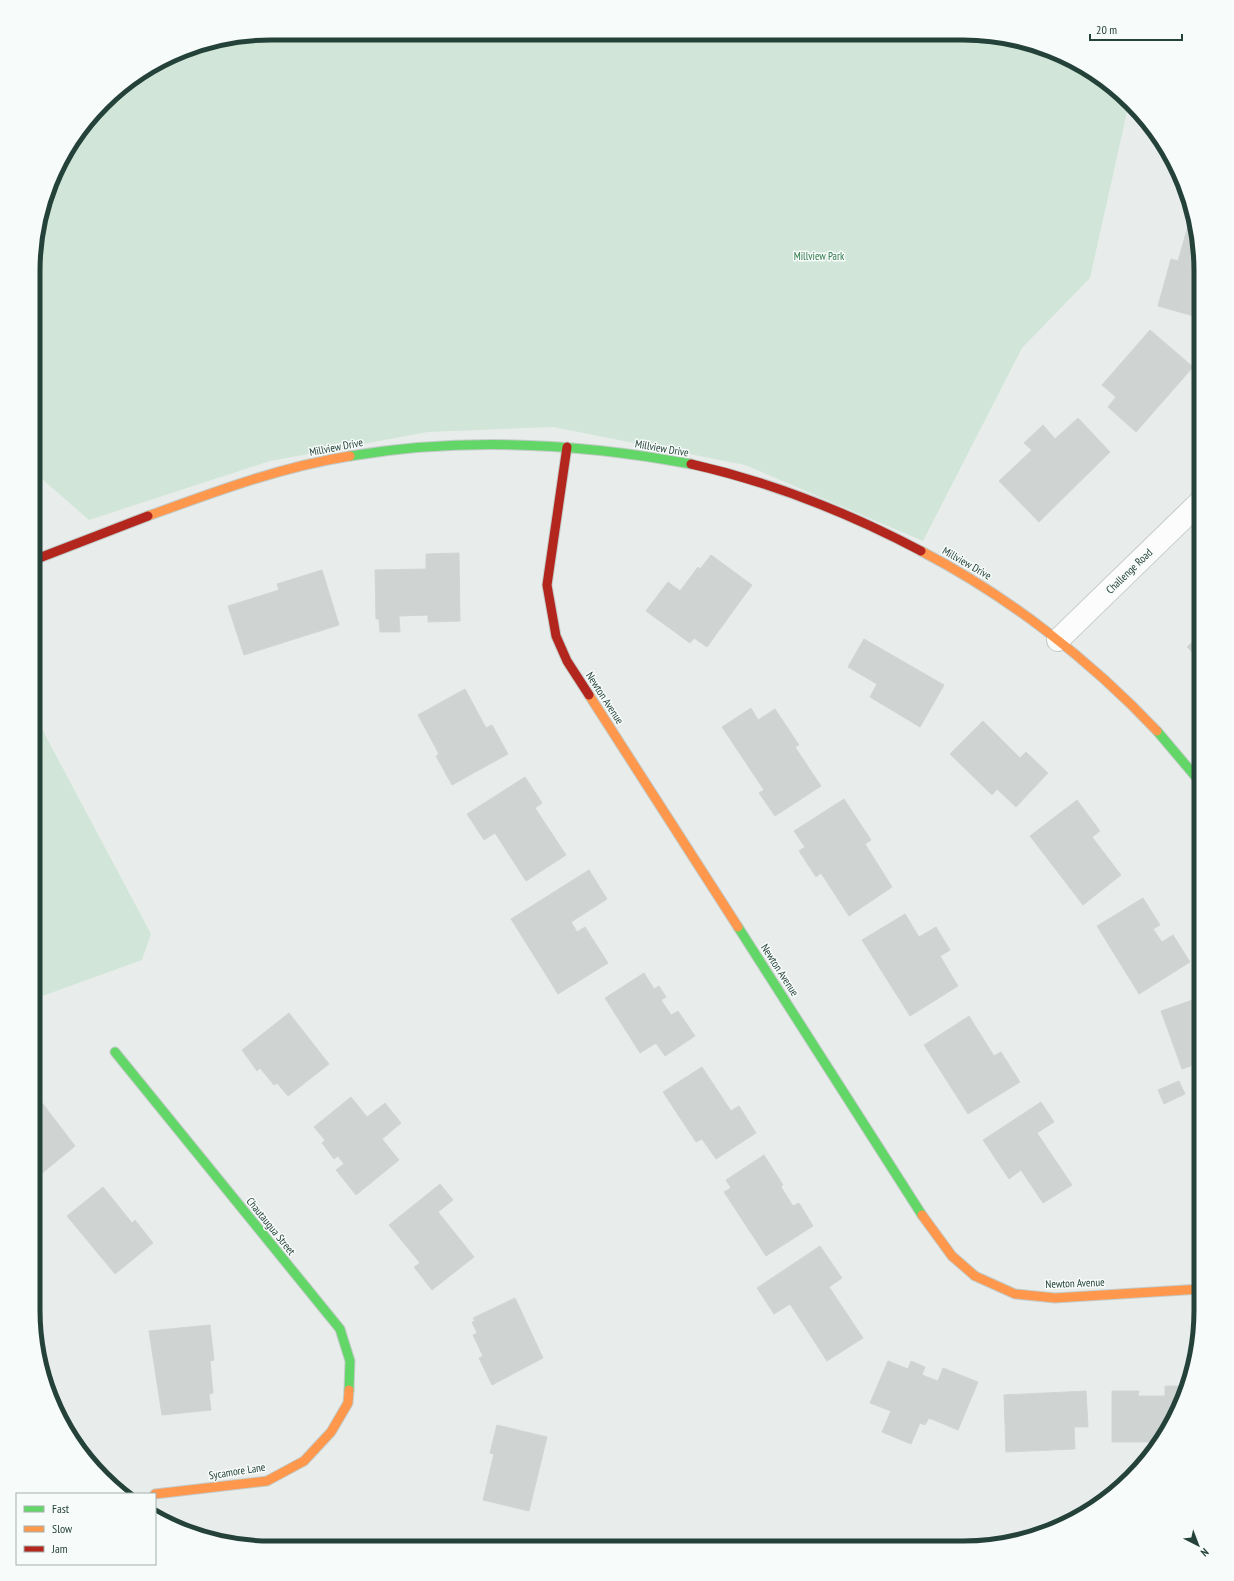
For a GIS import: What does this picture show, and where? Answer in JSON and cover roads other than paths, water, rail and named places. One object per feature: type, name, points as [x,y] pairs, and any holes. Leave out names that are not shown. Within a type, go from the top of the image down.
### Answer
[{"type":"street","name":"Millview Drive","points":[[40,558],[219,489],[279,471],[357,454],[434,446],[501,444],[567,447],[668,460],[741,476],[829,508],[912,545],[984,585],[1058,640],[1090,666],[1146,718],[1194,775]]},
{"type":"street","name":"Newton Avenue","points":[[567,447],[547,585],[556,636],[567,661],[932,1230],[952,1256],[975,1276],[1015,1294],[1054,1298],[1194,1289]]},
{"type":"street","name":"Challenge Road","points":[[1058,640],[1194,508]]},
{"type":"street","name":"Chautaugua Street","points":[[115,1052],[340,1329],[350,1361],[348,1403],[331,1432]]},
{"type":"street","name":"Sycamore Lane","points":[[156,1494],[267,1481],[304,1461],[331,1432]]},
{"type":"park label","name":"Millview Park","points":[[819,256]]}]
